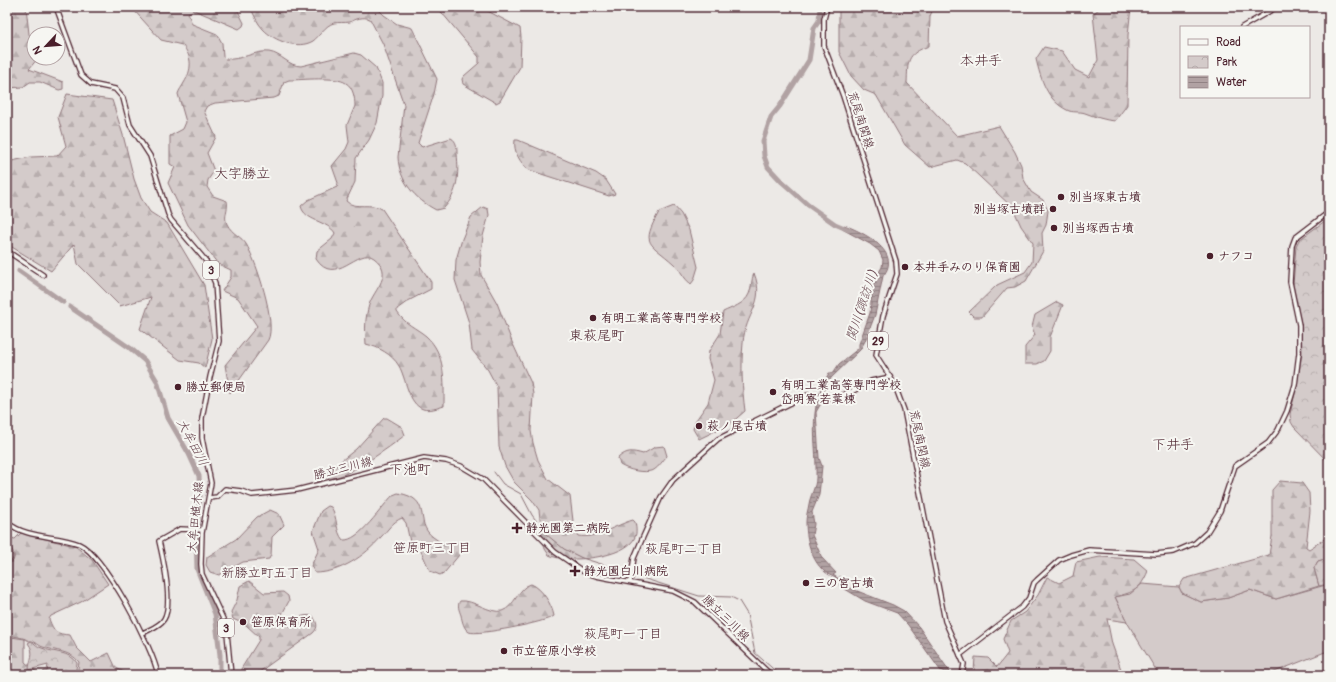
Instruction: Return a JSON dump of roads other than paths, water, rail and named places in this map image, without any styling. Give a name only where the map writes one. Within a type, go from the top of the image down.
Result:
[{"type":"main road","name":"大牟田植木線","points":[[56,7],[82,75],[91,84],[115,89],[123,98],[130,125],[145,145],[150,156],[168,214],[206,261],[214,278],[219,341],[202,418],[202,438],[211,483],[209,498],[199,530],[202,574],[224,621],[227,634],[231,675]]},
{"type":"main road","name":"荒尾南関線","points":[[827,7],[824,20],[824,46],[846,104],[896,261],[897,274],[883,316],[876,355],[890,377],[904,410],[945,621],[964,664],[962,675]]},
{"type":"main road","points":[[1244,26],[1277,7]]},
{"type":"main road","points":[[960,655],[1022,607],[1029,598],[1034,584],[1059,560],[1077,552],[1089,550],[1156,554],[1174,552],[1195,543],[1207,532],[1220,511],[1235,466],[1268,443],[1278,430],[1287,411],[1295,385],[1300,353],[1299,325],[1290,282],[1293,243],[1295,238],[1329,212]]},
{"type":"main road","points":[[7,252],[43,275]]},
{"type":"main road","points":[[630,582],[634,558],[661,497],[673,480],[710,445],[726,434],[805,396],[828,399],[851,392],[871,381],[890,377]]},
{"type":"main road","name":"勝立三川線","points":[[209,498],[217,497],[225,489],[241,491],[252,495],[297,490],[424,458],[446,461],[468,469],[487,482],[538,536],[574,566],[596,576],[673,592],[695,602],[771,675]]},
{"type":"main road","points":[[7,522],[17,529],[78,544],[91,552],[98,560],[143,633],[158,675]]},
{"type":"main road","points":[[143,633],[160,623],[166,614],[165,565],[159,541],[180,529],[199,530]]},
{"type":"water","points":[[844,225],[870,238],[878,244],[888,259],[888,267],[883,276],[875,315],[865,341],[860,350],[831,378],[823,394],[823,400],[816,412],[819,458],[822,466],[819,495],[812,512],[814,524],[812,535],[822,558],[836,573],[833,575],[839,579],[840,576],[847,587],[893,605],[904,611],[919,627],[952,675],[946,675],[944,671],[940,670],[908,625],[897,613],[865,601],[840,586],[839,584],[841,584],[837,578],[822,570],[813,556],[808,539],[806,518],[816,478],[814,422],[817,400],[821,389],[819,386],[823,384],[829,373],[833,373],[839,364],[859,348],[870,313],[873,282],[882,267],[883,260],[879,251],[870,244],[842,229]]},
{"type":"waterway","name":"関川(諏訪川)","points":[[820,7],[819,21],[814,28],[809,60],[780,106],[771,117],[763,141],[764,156],[768,167],[782,182],[808,205],[835,224],[849,230]]},
{"type":"waterway","name":"大牟田川","points":[[19,271],[63,302]]},
{"type":"waterway","name":"大牟田川","points":[[70,307],[130,348],[145,361],[157,381],[168,418],[189,454],[199,476],[200,499],[196,531],[197,569],[215,614],[220,655],[220,675]]},
{"type":"waterway","points":[[494,472],[503,484],[521,494],[532,515],[547,535],[564,549],[582,558],[630,573]]},
{"type":"waterway","points":[[633,575],[699,596],[731,597],[739,601],[747,614],[755,653],[780,675]]},
{"type":"place","name":"別当塚東古墳","points":[[1061,197]]},
{"type":"place","name":"別当塚古墳群","points":[[1053,209]]},
{"type":"place","name":"別当塚西古墳","points":[[1054,228]]},
{"type":"place","name":"ナフコ","points":[[1210,256]]},
{"type":"place","name":"本井手みのり保育園","points":[[905,267]]},
{"type":"place","name":"有明工業高等専門学校","points":[[593,318]]},
{"type":"place","name":"勝立郵便局","points":[[178,387]]},
{"type":"place","name":"有明工業高等専門学校 岱明寮 若葉棟","points":[[773,392]]},
{"type":"place","name":"萩ノ尾古墳","points":[[699,426]]},
{"type":"place","name":"静光園第二病院","points":[[517,528]]},
{"type":"place","name":"静光園白川病院","points":[[575,571]]},
{"type":"place","name":"三の宮古墳","points":[[806,583]]},
{"type":"place","name":"笹原保育所","points":[[243,622]]},
{"type":"place","name":"市立笹原小学校","points":[[504,651]]},
{"type":"district","name":"本井手","points":[[981,60]]},
{"type":"district","name":"大字勝立","points":[[242,173]]},
{"type":"district","name":"東萩尾町","points":[[597,335]]},
{"type":"district","name":"下井手","points":[[1173,444]]},
{"type":"district","name":"下池町","points":[[410,469]]},
{"type":"district","name":"笹原町三丁目","points":[[432,547]]},
{"type":"district","name":"萩尾町二丁目","points":[[684,548]]},
{"type":"district","name":"新勝立町五丁目","points":[[267,572]]},
{"type":"district","name":"萩尾町一丁目","points":[[623,633]]}]
